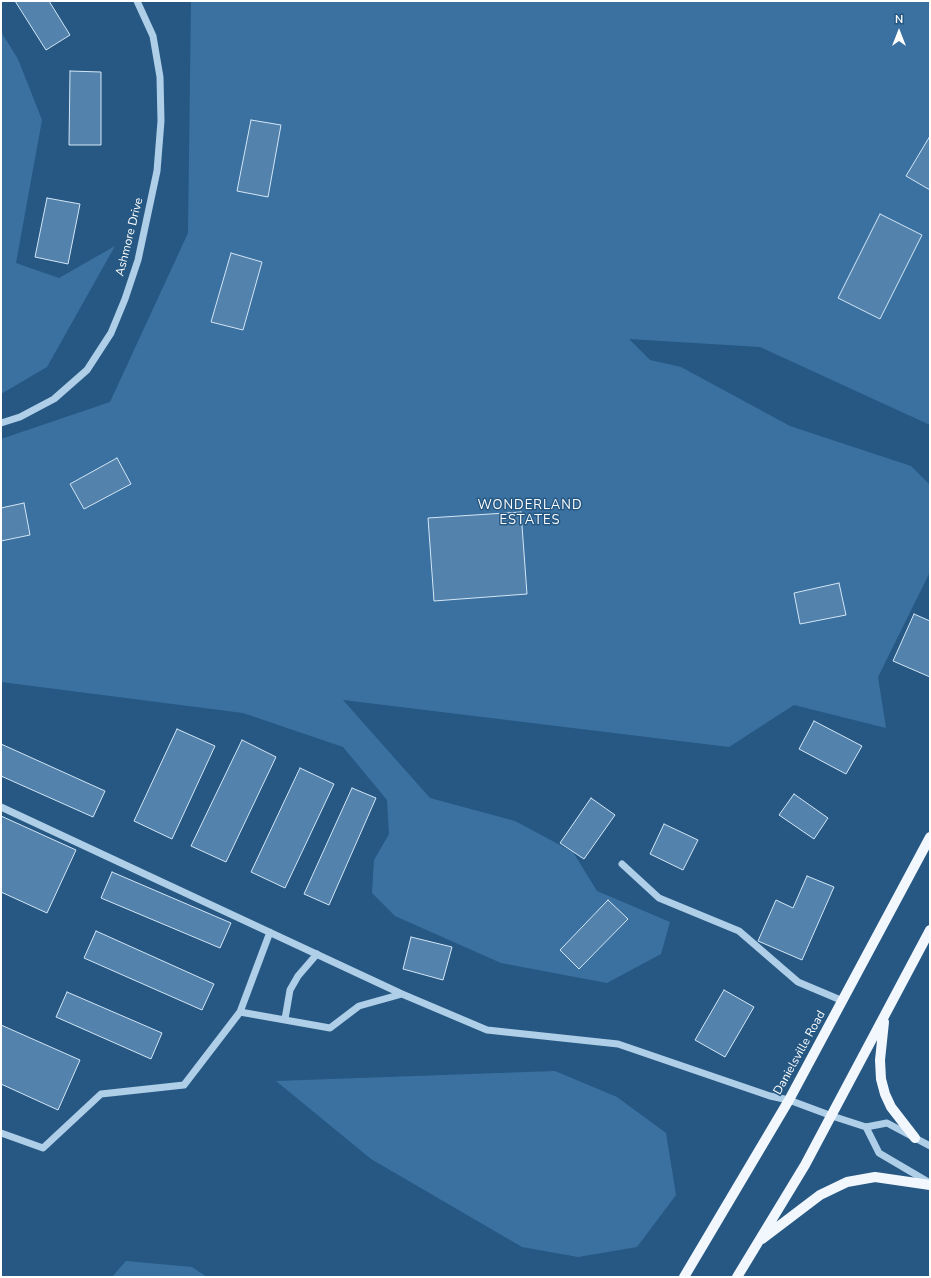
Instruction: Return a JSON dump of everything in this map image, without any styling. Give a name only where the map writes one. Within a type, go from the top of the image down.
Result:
[{"type":"main road","name":"Danielsville Road","points":[[684,1277],[789,1100],[930,837]]},
{"type":"main road","points":[[737,1277],[805,1165],[930,930]]},
{"type":"main road","points":[[884,1018],[880,1060],[881,1079],[891,1108],[915,1138]]},
{"type":"main road","points":[[757,1243],[820,1195],[847,1182],[875,1177],[930,1184]]},
{"type":"street","name":"Ashmore Drive","points":[[1,423],[20,417],[54,399],[87,370],[111,333],[138,260],[157,171],[162,121],[160,77],[153,36],[137,1]]},
{"type":"street","points":[[1,807],[402,994],[487,1030],[618,1044],[866,1127],[887,1123],[930,1146]]},
{"type":"street","points":[[622,864],[659,898],[739,932],[798,982],[843,1001]]},
{"type":"street","points":[[1,1133],[43,1148],[101,1094],[184,1085],[240,1012],[270,932]]},
{"type":"street","points":[[285,1019],[290,990],[298,976],[317,954]]},
{"type":"street","points":[[240,1012],[330,1028],[359,1006],[402,994]]},
{"type":"street","points":[[866,1127],[879,1153],[930,1184]]},
{"type":"shaded area","points":[[191,1],[930,1],[930,425],[760,347],[629,339],[650,360],[681,367],[790,426],[911,466],[930,485],[930,572],[878,677],[886,728],[794,705],[729,747],[343,700],[430,798],[515,821],[573,852],[597,891],[670,922],[661,954],[607,983],[501,963],[395,916],[372,893],[374,860],[389,834],[387,800],[343,747],[243,713],[1,682],[1,439],[110,402],[188,233]]},
{"type":"shaded area","points":[[1,32],[18,59],[42,120],[16,263],[59,278],[115,246],[47,367],[1,394]]},
{"type":"shaded area","points":[[555,1071],[617,1097],[666,1133],[676,1195],[637,1247],[578,1257],[522,1247],[371,1159],[276,1081]]},
{"type":"shaded area","points":[[126,1261],[192,1267],[207,1277],[112,1277]]},
{"type":"building","points":[[15,1],[49,1],[70,35],[46,50]]},
{"type":"building","points":[[70,71],[101,72],[101,145],[69,145]]},
{"type":"building","points":[[251,120],[281,125],[268,197],[237,191]]},
{"type":"building","points":[[930,136],[930,190],[906,176]]},
{"type":"building","points":[[47,198],[80,204],[68,264],[35,257]]},
{"type":"building","points":[[880,214],[922,235],[880,319],[838,298]]},
{"type":"building","points":[[231,253],[262,262],[243,330],[211,322]]},
{"type":"building","points":[[117,458],[131,484],[84,509],[70,484]]},
{"type":"building","points":[[24,503],[30,535],[1,541],[1,508]]},
{"type":"building","points":[[521,512],[527,594],[434,601],[428,518]]},
{"type":"building","points":[[839,583],[846,615],[800,624],[794,593]]},
{"type":"building","points":[[914,614],[930,621],[930,677],[893,661]]},
{"type":"building","points":[[814,721],[862,746],[846,774],[799,749]]},
{"type":"building","points":[[177,729],[215,746],[172,839],[134,821]]},
{"type":"building","points":[[242,740],[276,757],[226,862],[191,846]]},
{"type":"building","points":[[1,744],[105,791],[93,817],[1,776]]},
{"type":"building","points":[[300,768],[334,784],[285,888],[251,872]]},
{"type":"building","points":[[352,788],[376,798],[329,905],[304,894]]},
{"type":"building","points":[[794,794],[828,818],[814,839],[779,815]]},
{"type":"building","points":[[591,798],[615,815],[584,859],[560,843]]},
{"type":"building","points":[[1,816],[76,850],[47,913],[1,892]]},
{"type":"building","points":[[664,824],[698,840],[683,870],[650,854]]},
{"type":"building","points":[[112,872],[231,923],[220,948],[101,898]]},
{"type":"building","points":[[807,876],[834,887],[802,960],[758,941],[776,900],[793,908]]},
{"type":"building","points":[[608,900],[628,919],[579,969],[560,950]]},
{"type":"building","points":[[96,931],[214,984],[202,1010],[84,958]]},
{"type":"building","points":[[411,937],[452,947],[443,980],[403,969]]},
{"type":"building","points":[[724,990],[754,1007],[725,1057],[695,1040]]},
{"type":"building","points":[[67,992],[162,1033],[151,1059],[56,1017]]},
{"type":"building","points":[[1,1025],[80,1060],[58,1110],[1,1084]]},
{"type":"district","name":"WONDERLAND ESTATES","points":[[530,514]]}]
